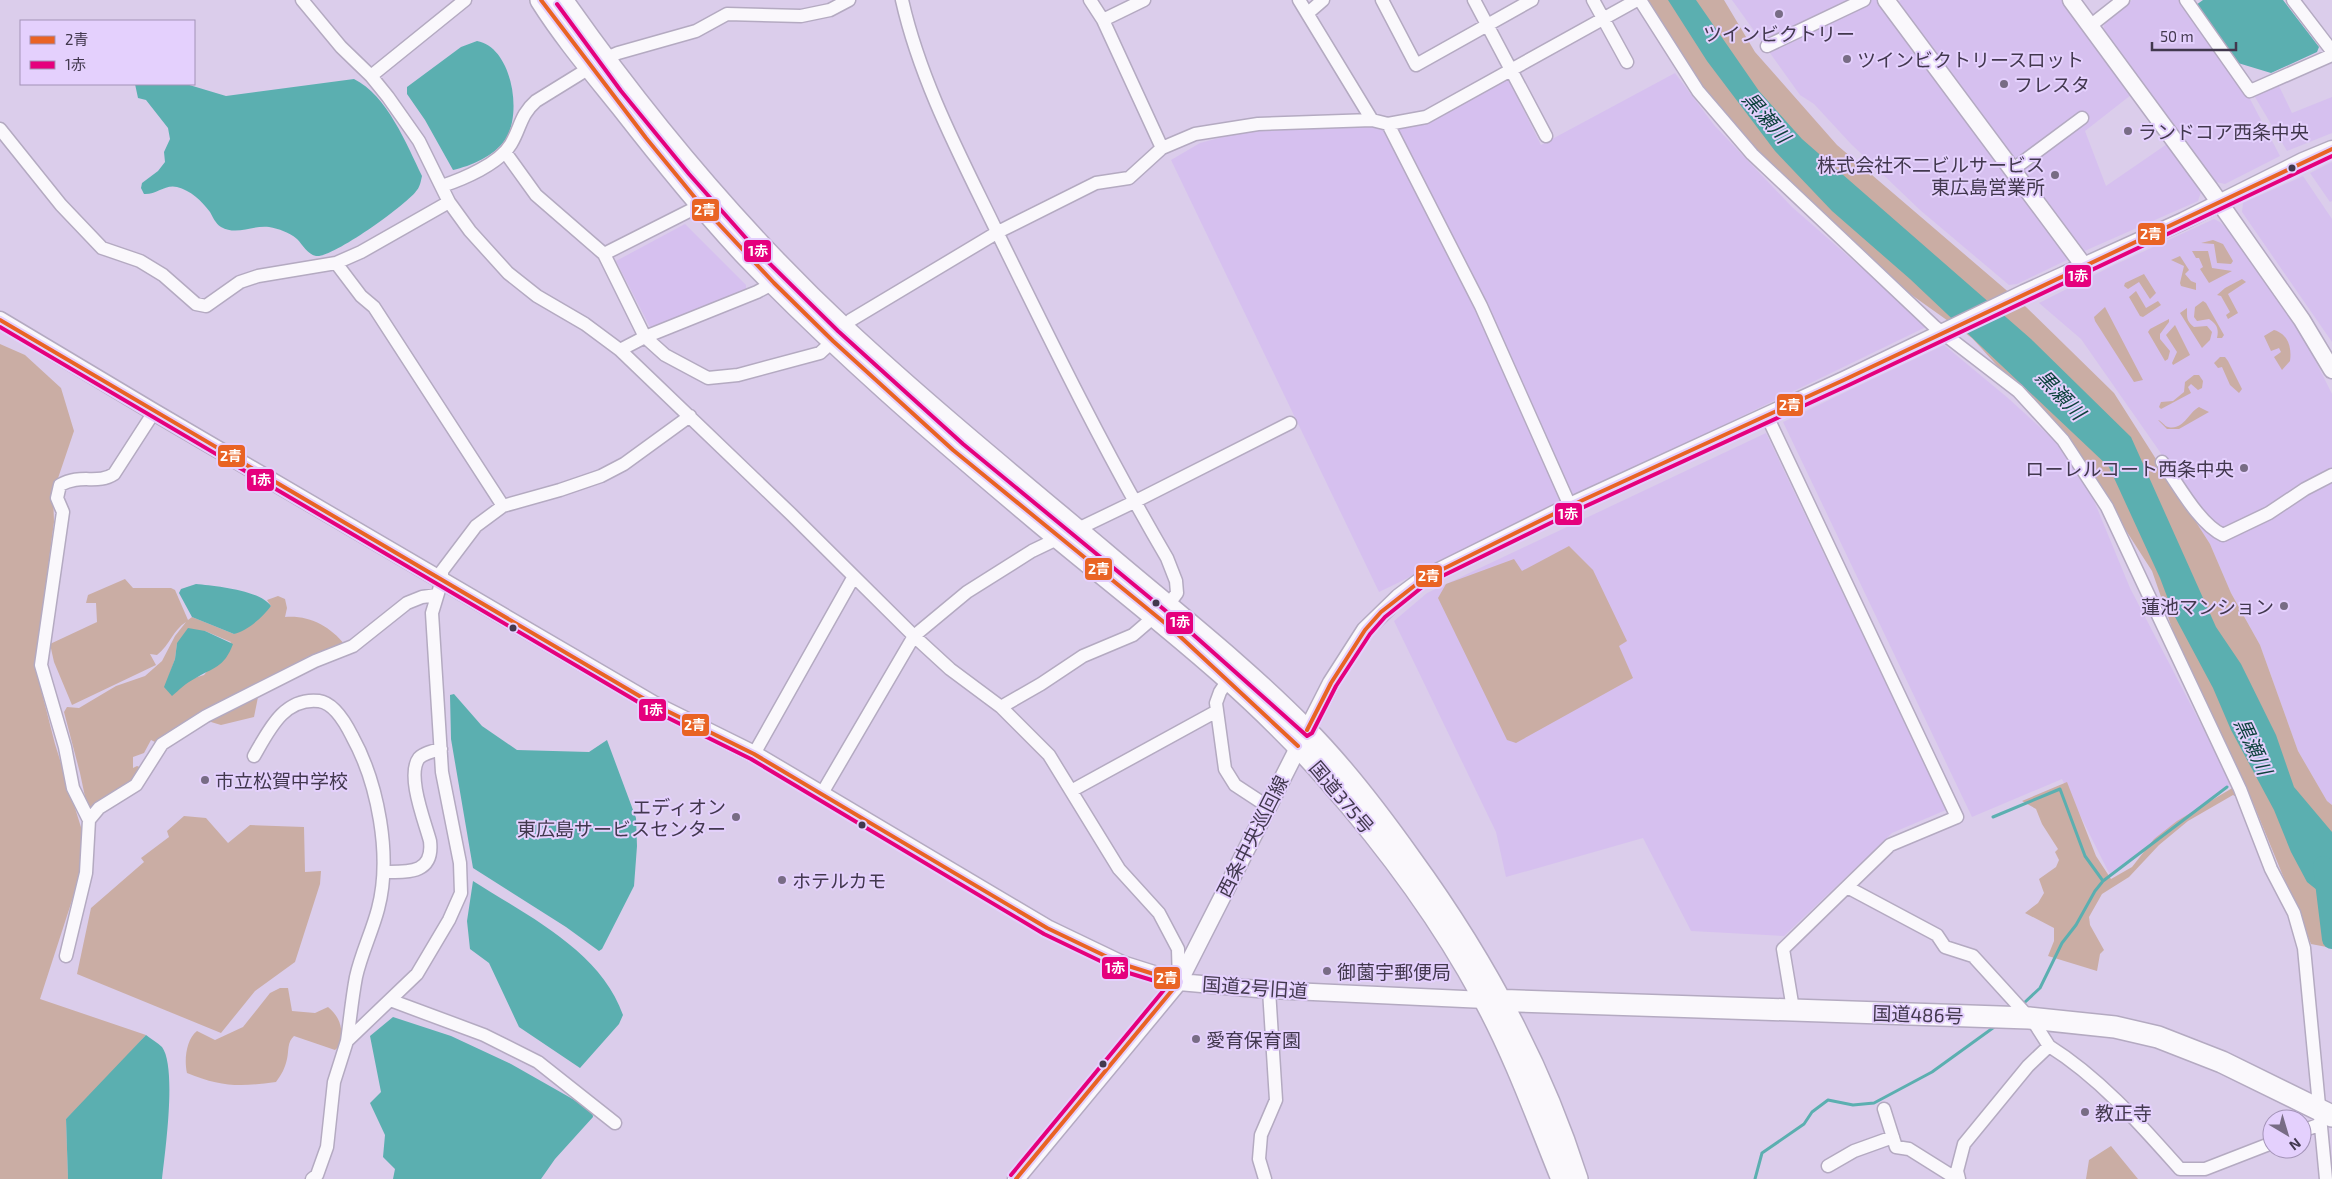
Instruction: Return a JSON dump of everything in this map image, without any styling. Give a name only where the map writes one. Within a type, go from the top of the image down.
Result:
[{"type":"highway","name":"国道375号","points":[[541,0],[838,335]]},
{"type":"highway","name":"国道375号","points":[[562,0],[598,64],[701,205],[774,283],[962,435],[1068,533],[1161,610],[1258,683],[1373,832],[1450,942],[1494,1000],[1548,1098],[1577,1179]]},
{"type":"highway","name":"国道375号","points":[[1161,610],[1228,680],[1302,738]]},
{"type":"highway","name":"国道375号","points":[[1494,1000],[1530,1100],[1562,1179]]},
{"type":"highway","name":"国道486号","points":[[1494,1000],[2029,1018],[2115,1027],[2158,1037],[2222,1062],[2325,1116]]},
{"type":"street","points":[[302,0],[341,48],[371,76],[419,141],[449,202],[470,231],[508,274],[537,296],[585,324],[620,350],[792,515],[853,578],[914,636],[950,669],[1001,707],[1049,755],[1119,869],[1159,913],[1178,949],[1179,982]]},
{"type":"street","points":[[371,76],[465,0]]},
{"type":"street","points":[[442,186],[465,178],[505,152],[511,144],[526,110],[536,101],[618,53],[696,31],[727,14],[802,16],[830,10],[848,0]]},
{"type":"street","points":[[902,0],[926,80],[1081,404],[1166,558],[1176,581],[1177,593],[1133,635],[1083,656],[1041,684],[1001,707]]},
{"type":"street","points":[[1090,0],[1103,20],[1162,148]]},
{"type":"street","points":[[1103,20],[1144,0]]},
{"type":"street","points":[[1299,0],[1372,120]]},
{"type":"street","points":[[1308,13],[1323,0]]},
{"type":"street","points":[[1382,0],[1416,66],[1532,0]]},
{"type":"street","points":[[1474,0],[1546,136]]},
{"type":"street","points":[[1593,0],[1627,62]]},
{"type":"street","points":[[505,152],[536,195],[604,254],[646,337],[653,346],[673,360],[708,378],[719,378],[738,375],[820,353],[851,320],[998,232],[1096,183],[1129,178],[1162,148],[1195,134],[1258,124],[1372,120],[1388,124],[1426,117],[1510,68],[1639,0],[1698,91],[1752,154],[1879,276],[1944,333],[2018,391],[2062,440],[2107,507],[2240,789],[2271,869],[2294,913],[2304,948],[2325,1116],[2326,1179]]},
{"type":"street","points":[[1767,46],[1864,0]]},
{"type":"street","points":[[1886,0],[2084,266]]},
{"type":"street","points":[[2071,0],[2220,203],[2330,361]]},
{"type":"street","points":[[2090,26],[2123,0]]},
{"type":"street","points":[[2186,0],[2250,91],[2332,55]]},
{"type":"street","points":[[2293,0],[2332,51]]},
{"type":"street","points":[[2012,170],[2082,118]]},
{"type":"street","points":[[1388,124],[1480,306],[1570,506]]},
{"type":"street","points":[[0,129],[61,205],[102,248],[140,261],[163,275],[196,304],[206,306],[240,282],[258,276],[336,263],[361,252],[449,202]]},
{"type":"street","name":"西条中央巡回線","points":[[1016,1179],[1179,982],[1302,738],[1350,651],[1381,612],[1423,579],[1570,506],[1944,333],[2220,203],[2304,161],[2332,150]]},
{"type":"street","points":[[604,254],[701,205]]},
{"type":"street","points":[[336,263],[361,296],[374,307],[503,506]]},
{"type":"street","points":[[620,350],[646,337],[757,292],[774,283]]},
{"type":"street","name":"国道2号旧道","points":[[0,320],[440,587],[653,704],[754,754],[1047,928],[1122,964],[1179,982],[1269,990],[1494,1000]]},
{"type":"street","points":[[66,956],[86,873],[89,820],[73,788],[65,747],[40,665],[63,512],[57,498],[60,485],[68,480],[78,478],[106,479],[114,474],[154,412]]},
{"type":"street","points":[[347,1041],[417,974],[449,920],[461,893],[460,863],[442,772],[440,749],[432,613],[440,587],[442,571],[476,526],[503,506],[601,476],[624,464],[690,416]]},
{"type":"street","points":[[1767,416],[1957,817],[1890,845],[1783,949],[1793,1009]]},
{"type":"street","points":[[821,794],[914,636],[967,592],[1025,555],[1290,423]]},
{"type":"street","points":[[2162,462],[2204,521],[2214,531],[2223,535],[2269,513],[2305,489],[2332,475]]},
{"type":"street","points":[[754,754],[853,578]]},
{"type":"street","points":[[89,820],[99,808],[136,785],[162,744],[199,720],[315,660],[353,646],[407,603],[440,587]]},
{"type":"street","points":[[1228,680],[1220,692],[1216,703],[1223,757],[1229,776],[1235,785],[1267,806]]},
{"type":"street","points":[[254,756],[274,721],[288,708],[306,702],[321,701],[336,710],[363,756],[371,779],[380,819],[384,872],[379,908],[356,976],[347,1041],[334,1082],[327,1147],[315,1178]]},
{"type":"street","points":[[1071,791],[1217,710]]},
{"type":"street","points":[[384,872],[409,872],[420,869],[428,860],[431,851],[430,841],[414,783],[414,768],[420,758],[430,751],[440,749]]},
{"type":"street","points":[[1847,887],[1937,935],[1945,947],[1973,956],[2029,1018],[2049,1046],[2065,1056],[2131,1113],[2180,1169],[2206,1174],[2262,1148]]},
{"type":"street","points":[[1265,1179],[1259,1159],[1261,1135],[1276,1100],[1269,990]]},
{"type":"street","points":[[390,1000],[484,1035],[538,1062],[615,1123]]},
{"type":"street","points":[[1958,1179],[1957,1171],[1964,1144],[2028,1066],[2049,1046]]},
{"type":"street","points":[[1884,1109],[1896,1147],[1909,1149],[1958,1179]]},
{"type":"street","points":[[2312,1124],[2325,1116]]},
{"type":"street","points":[[1828,1166],[1862,1147],[1893,1137]]},
{"type":"shaded area","points":[[1646,0],[1724,0],[1755,52],[1837,145],[2026,307],[2114,393],[2210,544],[2231,593],[2260,645],[2298,751],[2327,801],[2332,805],[2332,948],[2311,944],[2251,798],[2196,697],[2152,571],[2075,451],[1972,338],[1864,261],[1774,175],[1693,82]]},
{"type":"shaded area","points":[[1732,0],[1879,0],[2069,259],[2017,284],[2009,285],[1920,210],[1851,144],[1814,104],[1800,95]]},
{"type":"shaded area","points":[[1901,0],[2063,0],[2131,95],[2085,131],[2106,186],[2167,144],[2201,192],[2198,201],[2080,253],[1898,2]]},
{"type":"shaded area","points":[[2132,0],[2180,0],[2250,99],[2280,156],[2225,184],[2216,182],[2103,30],[2105,22]]},
{"type":"shaded area","points":[[1675,73],[1714,125],[1792,207],[1928,326],[1379,592],[1171,160],[1200,143],[1242,132],[1425,119],[1506,75],[1541,145]]},
{"type":"shaded area","points":[[2278,84],[2292,113],[2332,97],[2332,133],[2287,151],[2255,97]]},
{"type":"shaded area","points":[[2332,162],[2332,201],[2330,202],[2310,173]]},
{"type":"shaded area","points":[[2303,176],[2332,219],[2332,342],[2242,212],[2243,203]]},
{"type":"shaded area","points":[[2214,219],[2227,229],[2304,338],[2332,394],[2332,805],[2327,801],[2298,751],[2260,645],[2231,593],[2210,544],[2160,452],[2081,339],[2039,303],[2112,266]]},
{"type":"shaded area","points":[[685,224],[746,285],[746,292],[651,329],[616,261]]},
{"type":"shaded area","points":[[2213,240],[2223,244],[2233,261],[2231,264],[2217,263],[2214,244],[2201,243]]},
{"type":"shaded area","points":[[2192,251],[2208,251],[2212,268],[2232,271],[2209,283],[2200,269],[2203,267],[2199,258],[2196,258]]},
{"type":"shaded area","points":[[2180,256],[2189,270],[2185,274],[2191,281],[2196,283],[2196,290],[2181,286],[2184,266],[2171,260]]},
{"type":"shaded area","points":[[2144,274],[2156,293],[2150,299],[2139,282],[2128,289],[2124,286],[2125,283]]},
{"type":"shaded area","points":[[2242,279],[2246,282],[2228,294],[2238,313],[2228,319],[2226,315],[2230,312],[2221,296],[2217,295],[2225,288]]},
{"type":"shaded area","points":[[2136,291],[2146,308],[2158,301],[2161,305],[2143,317],[2140,316],[2129,297]]},
{"type":"shaded area","points":[[2203,301],[2206,303],[2224,335],[2222,338],[2217,338],[2217,327],[2212,321],[2209,319],[2197,321],[2194,317],[2195,307]]},
{"type":"shaded area","points":[[2105,307],[2143,380],[2134,382],[2095,321],[2094,317]]},
{"type":"shaded area","points":[[2187,308],[2188,319],[2191,325],[2194,327],[2207,326],[2212,332],[2210,340],[2202,348],[2180,313]]},
{"type":"shaded area","points":[[2169,319],[2169,322],[2160,334],[2160,339],[2170,351],[2168,359],[2165,361],[2148,332]]},
{"type":"shaded area","points":[[2175,325],[2190,355],[2173,365],[2172,363],[2177,352],[2166,335]]},
{"type":"shaded area","points":[[2274,330],[2286,338],[2290,346],[2290,361],[2282,370],[2274,357],[2281,352],[2279,348],[2271,351],[2264,336]]},
{"type":"shaded area","points":[[0,344],[25,355],[61,388],[74,431],[53,493],[54,522],[35,666],[55,744],[85,840],[77,885],[40,999],[146,1035],[96,1090],[66,1119],[68,1179],[0,1179]]},
{"type":"shaded area","points":[[1944,345],[2008,398],[2055,441],[2090,491],[2130,588],[2232,784],[2111,877],[2062,779],[1972,817],[1783,422]]},
{"type":"shaded area","points":[[2220,357],[2225,357],[2228,361],[2242,389],[2239,393],[2230,385],[2222,367],[2218,368],[2214,363]]},
{"type":"shaded area","points":[[2194,375],[2199,375],[2203,381],[2202,388],[2198,390],[2191,384],[2188,387],[2191,393],[2161,409],[2159,407],[2161,402],[2173,401],[2184,392],[2185,382]]},
{"type":"shaded area","points":[[2199,407],[2209,412],[2179,429],[2167,429],[2158,420],[2168,427],[2178,426]]},
{"type":"shaded area","points":[[1766,433],[1946,810],[1892,833],[1784,936],[1691,931],[1643,838],[1506,877],[1496,832],[1394,621],[1427,593]]},
{"type":"shaded area","points":[[1569,546],[1593,570],[1627,641],[1619,646],[1633,678],[1516,743],[1507,740],[1438,598],[1446,584],[1514,559],[1522,571]]},
{"type":"shaded area","points":[[125,579],[133,588],[171,588],[175,590],[188,620],[192,617],[234,634],[271,606],[267,600],[278,596],[285,599],[287,608],[285,617],[302,618],[318,623],[333,632],[345,645],[157,743],[151,740],[144,753],[133,757],[133,768],[137,766],[142,768],[129,785],[102,798],[96,806],[88,811],[64,712],[67,707],[79,708],[116,686],[145,676],[162,661],[175,636],[186,622],[157,655],[150,654],[156,665],[72,705],[54,662],[50,644],[97,622],[96,603],[86,603],[88,595]],"holes":[[[205,631],[231,642],[204,675],[165,687],[175,659],[177,643]]]},
{"type":"shaded area","points":[[258,697],[254,717],[221,725],[211,722],[210,718],[234,705]]},
{"type":"shaded area","points":[[2067,782],[2096,856],[2111,879],[2132,867],[2154,839],[2177,821],[2234,787],[2238,798],[2233,795],[2188,821],[2159,845],[2129,877],[2102,894],[2089,917],[2090,925],[2104,950],[2100,954],[2097,971],[2048,956],[2054,941],[2054,928],[2025,913],[2038,903],[2044,893],[2039,879],[2056,867],[2059,860],[2055,852],[2058,849],[2042,824],[2036,809],[2022,801]]},
{"type":"shaded area","points":[[184,816],[206,818],[228,843],[250,825],[304,827],[305,872],[321,871],[320,884],[295,962],[255,991],[221,1033],[77,974],[91,908],[144,862],[141,858],[169,837],[167,831]]},
{"type":"shaded area","points":[[280,988],[288,988],[292,1011],[315,1013],[328,1007],[336,1015],[340,1024],[342,1044],[335,1050],[294,1036],[289,1044],[282,1074],[276,1082],[231,1085],[199,1078],[187,1073],[188,1045],[190,1039],[197,1031],[215,1040],[243,1027],[270,993]]},
{"type":"shaded area","points":[[2111,1146],[2138,1179],[2086,1179],[2089,1160]]},
{"type":"water","name":"黒瀬川","points":[[1668,0],[1696,0],[1759,91],[1802,139],[2031,339],[2131,437],[2216,627],[2241,664],[2276,735],[2294,787],[2332,832],[2332,892],[2322,894],[2307,882],[2291,852],[2274,810],[2231,730],[2213,688],[2174,615],[2160,578],[2109,467],[1910,279],[1832,211],[1775,151],[1707,61]]},
{"type":"water","points":[[2203,0],[2283,0],[2319,47],[2317,52],[2271,73],[2238,63],[2196,5]]},
{"type":"water","points":[[477,41],[489,46],[499,55],[506,68],[511,83],[513,114],[510,129],[505,140],[495,151],[482,160],[453,170],[425,120],[407,94],[407,87],[461,47]]},
{"type":"water","points":[[354,79],[366,86],[395,122],[422,176],[418,189],[400,207],[369,229],[337,249],[324,255],[316,256],[308,251],[297,239],[276,229],[263,227],[227,230],[217,224],[207,208],[195,196],[177,187],[168,187],[153,193],[144,194],[141,188],[142,183],[158,171],[165,162],[164,152],[170,139],[168,128],[146,100],[138,98],[135,85],[189,85],[226,96]]},
{"type":"water","points":[[196,584],[247,593],[257,596],[271,606],[254,623],[234,634],[192,617],[179,593],[181,589]]},
{"type":"water","points":[[188,628],[205,631],[233,644],[226,658],[218,666],[188,682],[172,696],[164,687],[175,659],[177,643]]},
{"type":"water","points":[[454,694],[482,726],[517,750],[589,752],[607,740],[636,818],[637,846],[634,886],[602,949],[599,951],[566,927],[473,868],[451,739],[450,695]]},
{"type":"water","points":[[473,881],[538,921],[560,937],[580,953],[598,972],[612,992],[623,1015],[619,1024],[580,1068],[519,1027],[489,963],[470,949],[467,921]]},
{"type":"water","points":[[393,1017],[451,1036],[511,1064],[592,1110],[593,1117],[555,1159],[541,1179],[393,1179],[395,1169],[383,1157],[385,1135],[370,1103],[381,1092],[370,1036]]},
{"type":"water","points":[[146,1035],[162,1047],[169,1072],[169,1110],[162,1179],[68,1179],[66,1119]]},
{"type":"waterway","points":[[2024,1003],[2040,988],[2062,943],[2076,925],[2095,891],[2103,881],[2227,787]]},
{"type":"waterway","points":[[1993,817],[2060,789],[2085,856],[2103,881]]},
{"type":"waterway","points":[[2323,866],[2332,939]]},
{"type":"waterway","points":[[1755,1179],[1762,1153],[1804,1124],[1812,1112],[1828,1100],[1853,1105],[1874,1103],[1932,1072],[1997,1025]]},
{"type":"transit line","name":"2青","points":[[541,0],[646,138],[701,205],[774,283],[833,341],[953,450],[1171,628],[1298,746]]},
{"type":"transit line","name":"1赤","points":[[557,4],[621,91],[689,174],[761,255],[838,331],[963,444],[1178,621],[1307,736],[1312,733],[1336,686],[1370,634],[1385,617],[1426,584],[1573,512],[1849,385],[2332,156]]},
{"type":"transit line","name":"2青","points":[[1307,730],[1331,683],[1365,630],[1381,612],[1423,579],[1570,506],[1846,379],[2332,149]]},
{"type":"transit line","name":"2青","points":[[0,320],[653,704],[754,754],[1047,928],[1122,964],[1179,982],[1016,1179]]},
{"type":"transit line","name":"1赤","points":[[0,327],[650,709],[751,759],[1044,934],[1119,970],[1168,985],[1011,1175]]},
{"type":"place","name":"ツインビクトリー","points":[[1779,14]]},
{"type":"place","name":"ツインビクトリースロット","points":[[1847,59]]},
{"type":"place","name":"フレスタ","points":[[2004,84]]},
{"type":"place","name":"ランドコア西条中央","points":[[2128,131]]},
{"type":"place","name":"株式会社不二ビルサービス 東広島営業所","points":[[2055,175]]},
{"type":"place","name":"ローレルコート西条中央","points":[[2244,468]]},
{"type":"place","name":"蓮池マンション","points":[[2284,606]]},
{"type":"place","name":"市立松賀中学校","points":[[205,780]]},
{"type":"place","name":"エディオン 東広島サービスセンター","points":[[736,817]]},
{"type":"place","name":"ホテルカモ","points":[[782,880]]},
{"type":"place","name":"御薗宇郵便局","points":[[1327,971]]},
{"type":"place","name":"愛育保育園","points":[[1196,1039]]},
{"type":"place","name":"教正寺","points":[[2085,1112]]}]
